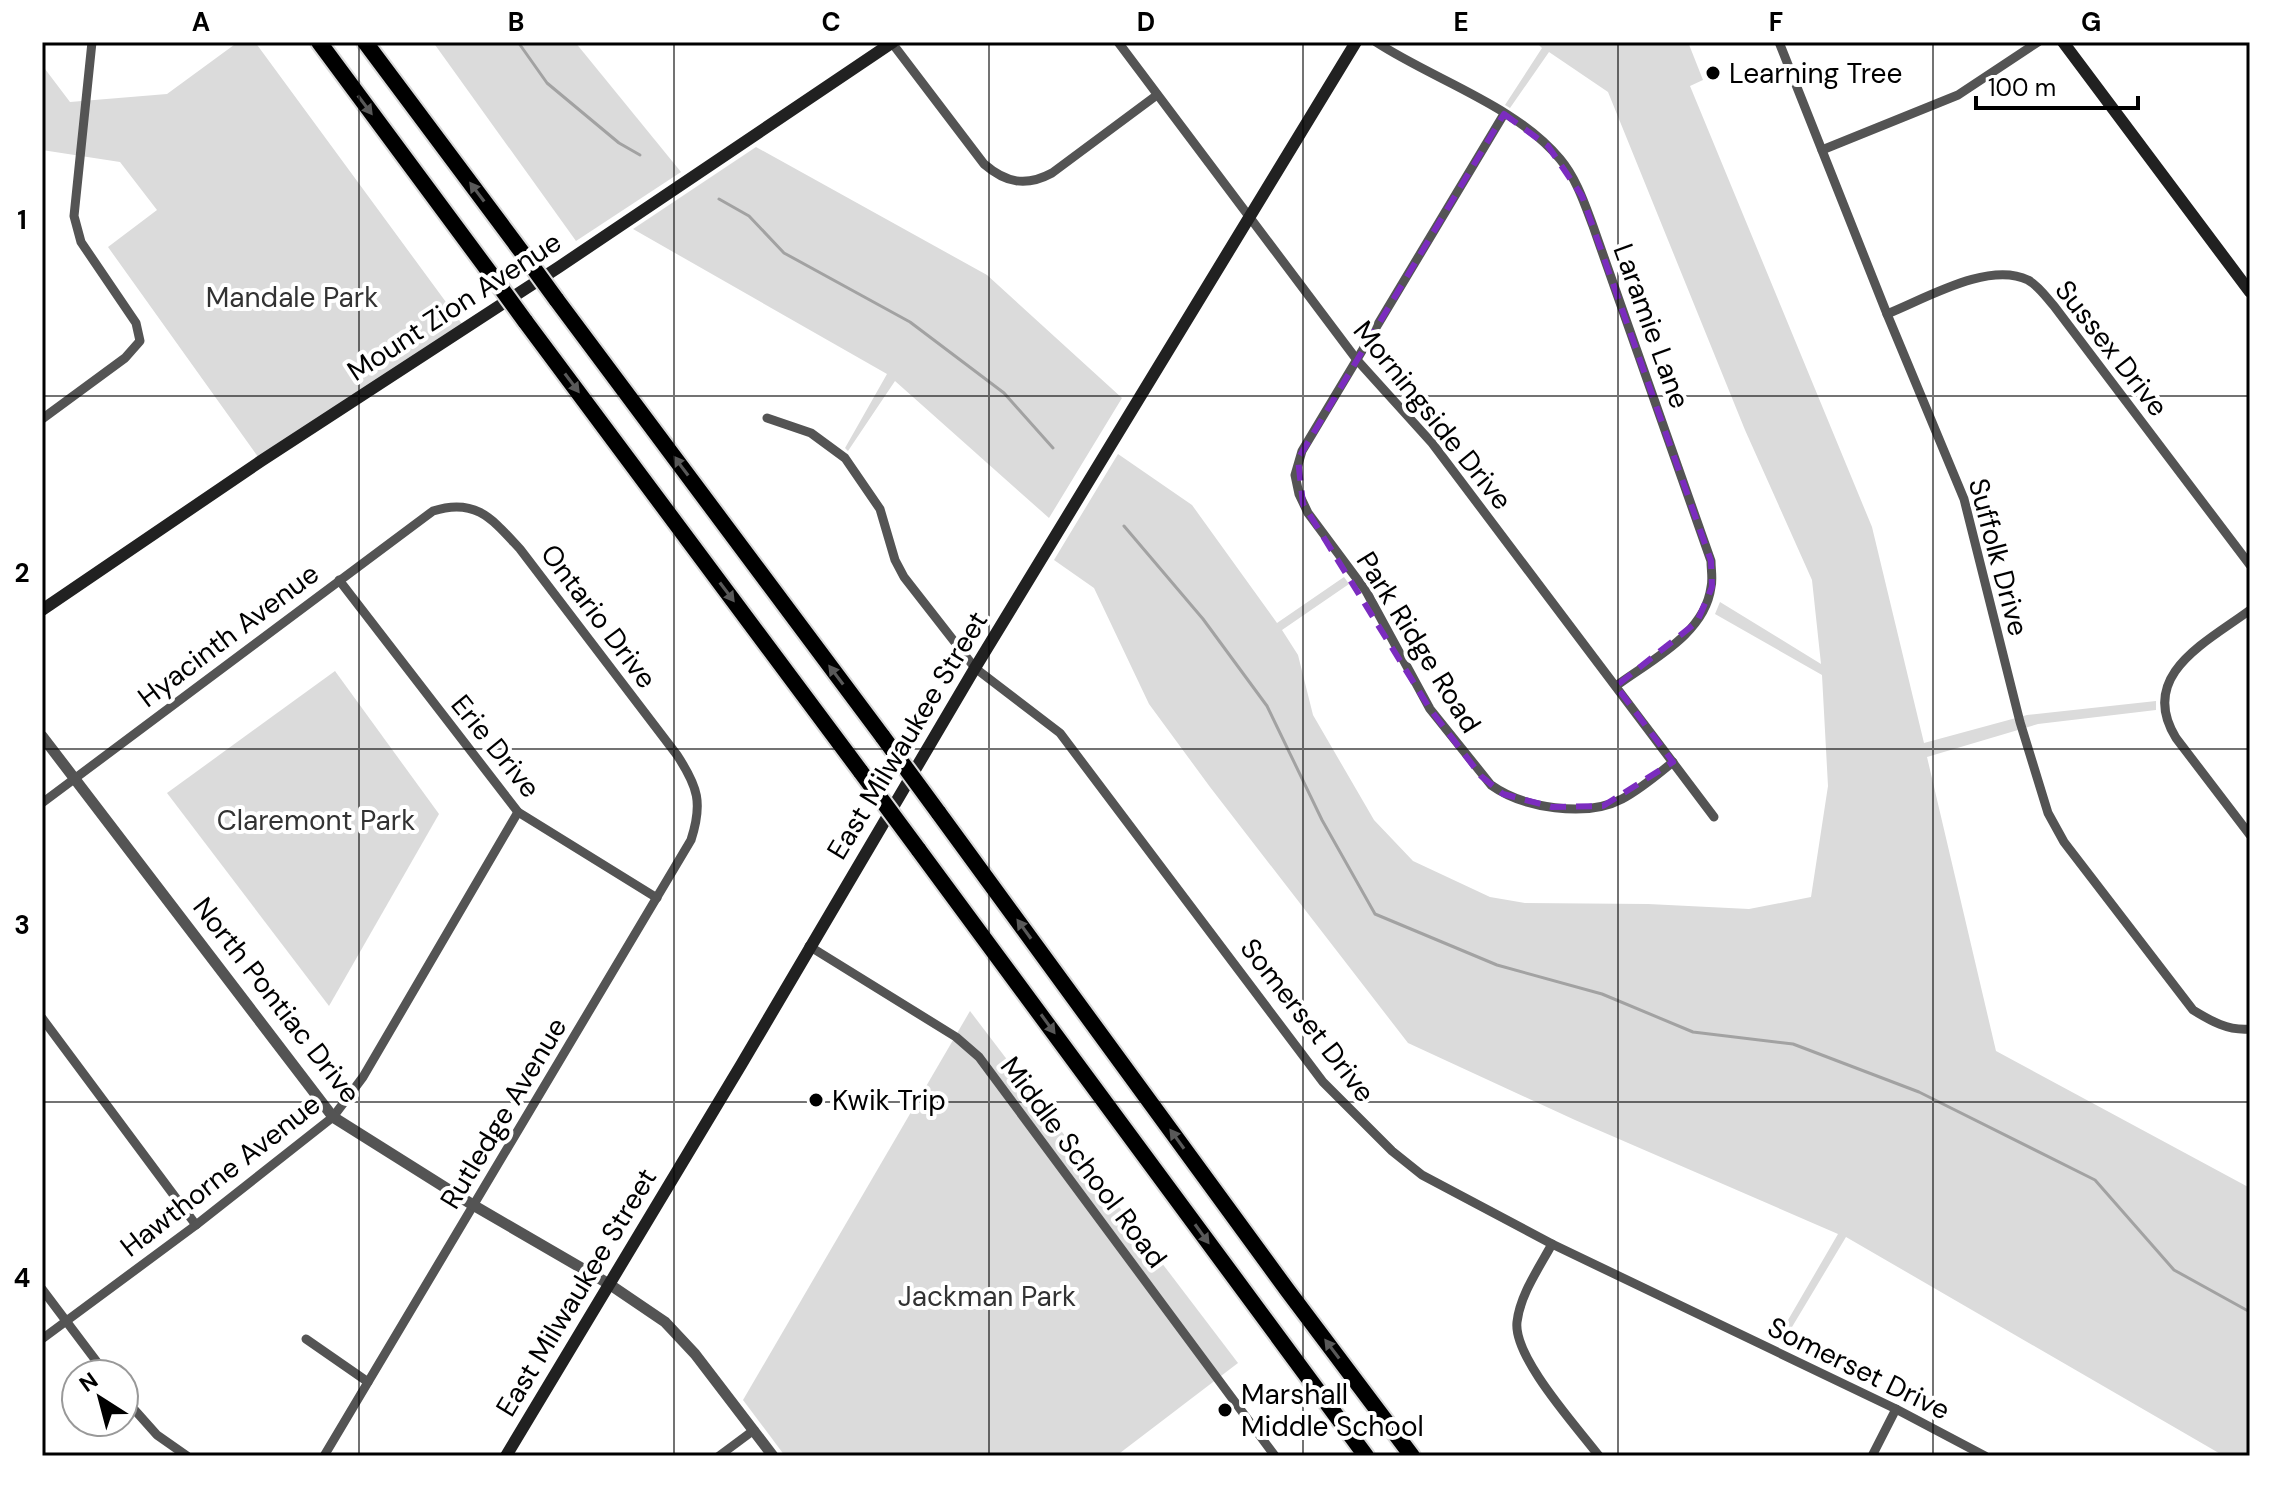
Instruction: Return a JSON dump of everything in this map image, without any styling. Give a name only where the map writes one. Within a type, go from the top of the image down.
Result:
[{"type":"highway","points":[[319,42],[1366,1456]]},
{"type":"highway","points":[[365,42],[883,737],[1412,1456]]},
{"type":"main road","name":"Mount Zion Avenue","points":[[42,610],[892,42]]},
{"type":"main road","name":"East Milwaukee Street","points":[[506,1456],[975,668],[1356,42]]},
{"type":"main road","points":[[2063,42],[2250,292]]},
{"type":"street","points":[[42,419],[125,358],[140,341],[136,323],[81,242],[74,216],[92,42]]},
{"type":"street","points":[[892,42],[984,164],[1011,181],[1034,181],[1052,173],[1157,95]]},
{"type":"street","name":"Morningside Drive","points":[[1118,42],[1357,360],[1423,431],[1714,817]]},
{"type":"street","name":"Laramie Lane","points":[[1376,42],[1504,114],[1548,146],[1570,173],[1582,196],[1711,561],[1712,587],[1697,622],[1683,637],[1616,686]]},
{"type":"street","name":"Suffolk Drive","points":[[1779,42],[1964,499],[2020,722],[2048,813],[2064,842],[2193,1010],[2212,1022],[2246,1029]]},
{"type":"street","points":[[1822,150],[1958,95],[2038,42]]},
{"type":"street","name":"Park Ridge Road","points":[[1504,114],[1298,459],[1297,485],[1308,513],[1366,591],[1430,709],[1481,776],[1503,794],[1552,807],[1603,806],[1623,799],[1673,762]]},
{"type":"street","name":"Sussex Drive","points":[[1887,314],[1981,276],[2003,274],[2034,284],[2054,306],[2250,565]]},
{"type":"street","name":"Somerset Drive","points":[[767,418],[811,433],[845,458],[880,509],[895,560],[904,577],[975,668],[1060,733],[1323,1082],[1359,1120],[1422,1175],[1552,1244],[1896,1409],[1985,1456]]},
{"type":"street","name":"Hyacinth Avenue","points":[[42,803],[433,511],[444,508]]},
{"type":"street","name":"Ontario Drive","points":[[444,508],[474,508],[491,517],[520,549],[677,755],[695,786]]},
{"type":"street","name":"Erie Drive","points":[[339,580],[518,812],[657,898]]},
{"type":"street","points":[[2250,610],[2177,667],[2164,691],[2163,704],[2169,726],[2250,835]]},
{"type":"street","name":"North Pontiac Drive","points":[[42,736],[333,1117],[473,1205],[609,1284],[665,1322],[685,1341],[773,1456]]},
{"type":"street","name":"Rutledge Avenue","points":[[324,1456],[691,840],[698,819],[695,786]]},
{"type":"street","name":"Hawthorne Avenue","points":[[42,1339],[196,1225],[333,1117],[363,1077],[518,812]]},
{"type":"street","name":"Middle School Road","points":[[809,946],[956,1037],[979,1057],[1275,1456]]},
{"type":"street","points":[[42,1018],[196,1225]]},
{"type":"street","points":[[1552,1244],[1523,1300],[1517,1322],[1517,1337],[1530,1363],[1599,1456]]},
{"type":"street","points":[[42,1289],[94,1358]]},
{"type":"street","points":[[306,1339],[368,1382]]},
{"type":"street","points":[[1872,1456],[1896,1409]]},
{"type":"street","points":[[140,1416],[157,1435],[187,1456]]},
{"type":"street","points":[[719,1456],[754,1430]]},
{"type":"highlighted area","points":[[1504,114],[1548,146],[1582,196],[1711,561],[1712,587],[1697,622],[1616,686],[1673,762],[1603,806],[1552,807],[1503,794],[1481,776],[1430,709],[1303,504],[1298,459]]},
{"type":"green space","name":"Mandale Park","points":[[238,42],[255,42],[465,328],[261,461],[108,247],[157,210],[120,162],[42,150],[42,65],[70,102],[167,94]]},
{"type":"green space","points":[[433,42],[575,42],[681,172],[576,241]]},
{"type":"green space","points":[[1536,42],[1688,42],[1703,80],[1690,86],[1872,527],[1924,743],[2027,715],[2156,701],[2156,710],[2038,724],[1927,757],[1996,1051],[2250,1188],[2250,1456],[2224,1456],[1846,1237],[1783,1342],[1777,1339],[1838,1234],[1575,1120],[1408,1043],[1149,704],[1094,588],[1054,560],[1118,454],[1192,505],[1277,623],[1344,577],[1349,584],[1282,630],[1298,655],[1313,715],[1374,820],[1413,861],[1490,897],[1525,903],[1749,909],[1811,897],[1828,786],[1822,675],[1715,614],[1720,602],[1821,664],[1812,580],[1745,430],[1608,92],[1549,52],[1510,108],[1505,105],[1542,48]]},
{"type":"green space","points":[[756,147],[987,275],[1122,398],[1049,518],[895,381],[848,451],[845,448],[887,374],[633,229]]},
{"type":"green space","name":"Claremont Park","points":[[335,671],[439,814],[329,1006],[167,793]]},
{"type":"green space","name":"Jackman Park","points":[[970,1011],[1238,1363],[1116,1456],[785,1456],[743,1400]]},
{"type":"waterway","points":[[518,42],[547,83],[619,143],[640,155]]},
{"type":"waterway","points":[[719,199],[749,216],[784,253],[910,322],[1004,393],[1053,448]]},
{"type":"waterway","points":[[1124,526],[1203,619],[1267,706],[1322,820],[1375,914],[1497,965],[1602,994],[1693,1032],[1793,1044],[1919,1092],[2095,1180],[2174,1270],[2250,1312]]},
{"type":"place","name":"Learning Tree","points":[[1713,73]]},
{"type":"place","name":"Kwik Trip","points":[[816,1100]]},
{"type":"place","name":"Marshall Middle School","points":[[1225,1410]]}]
